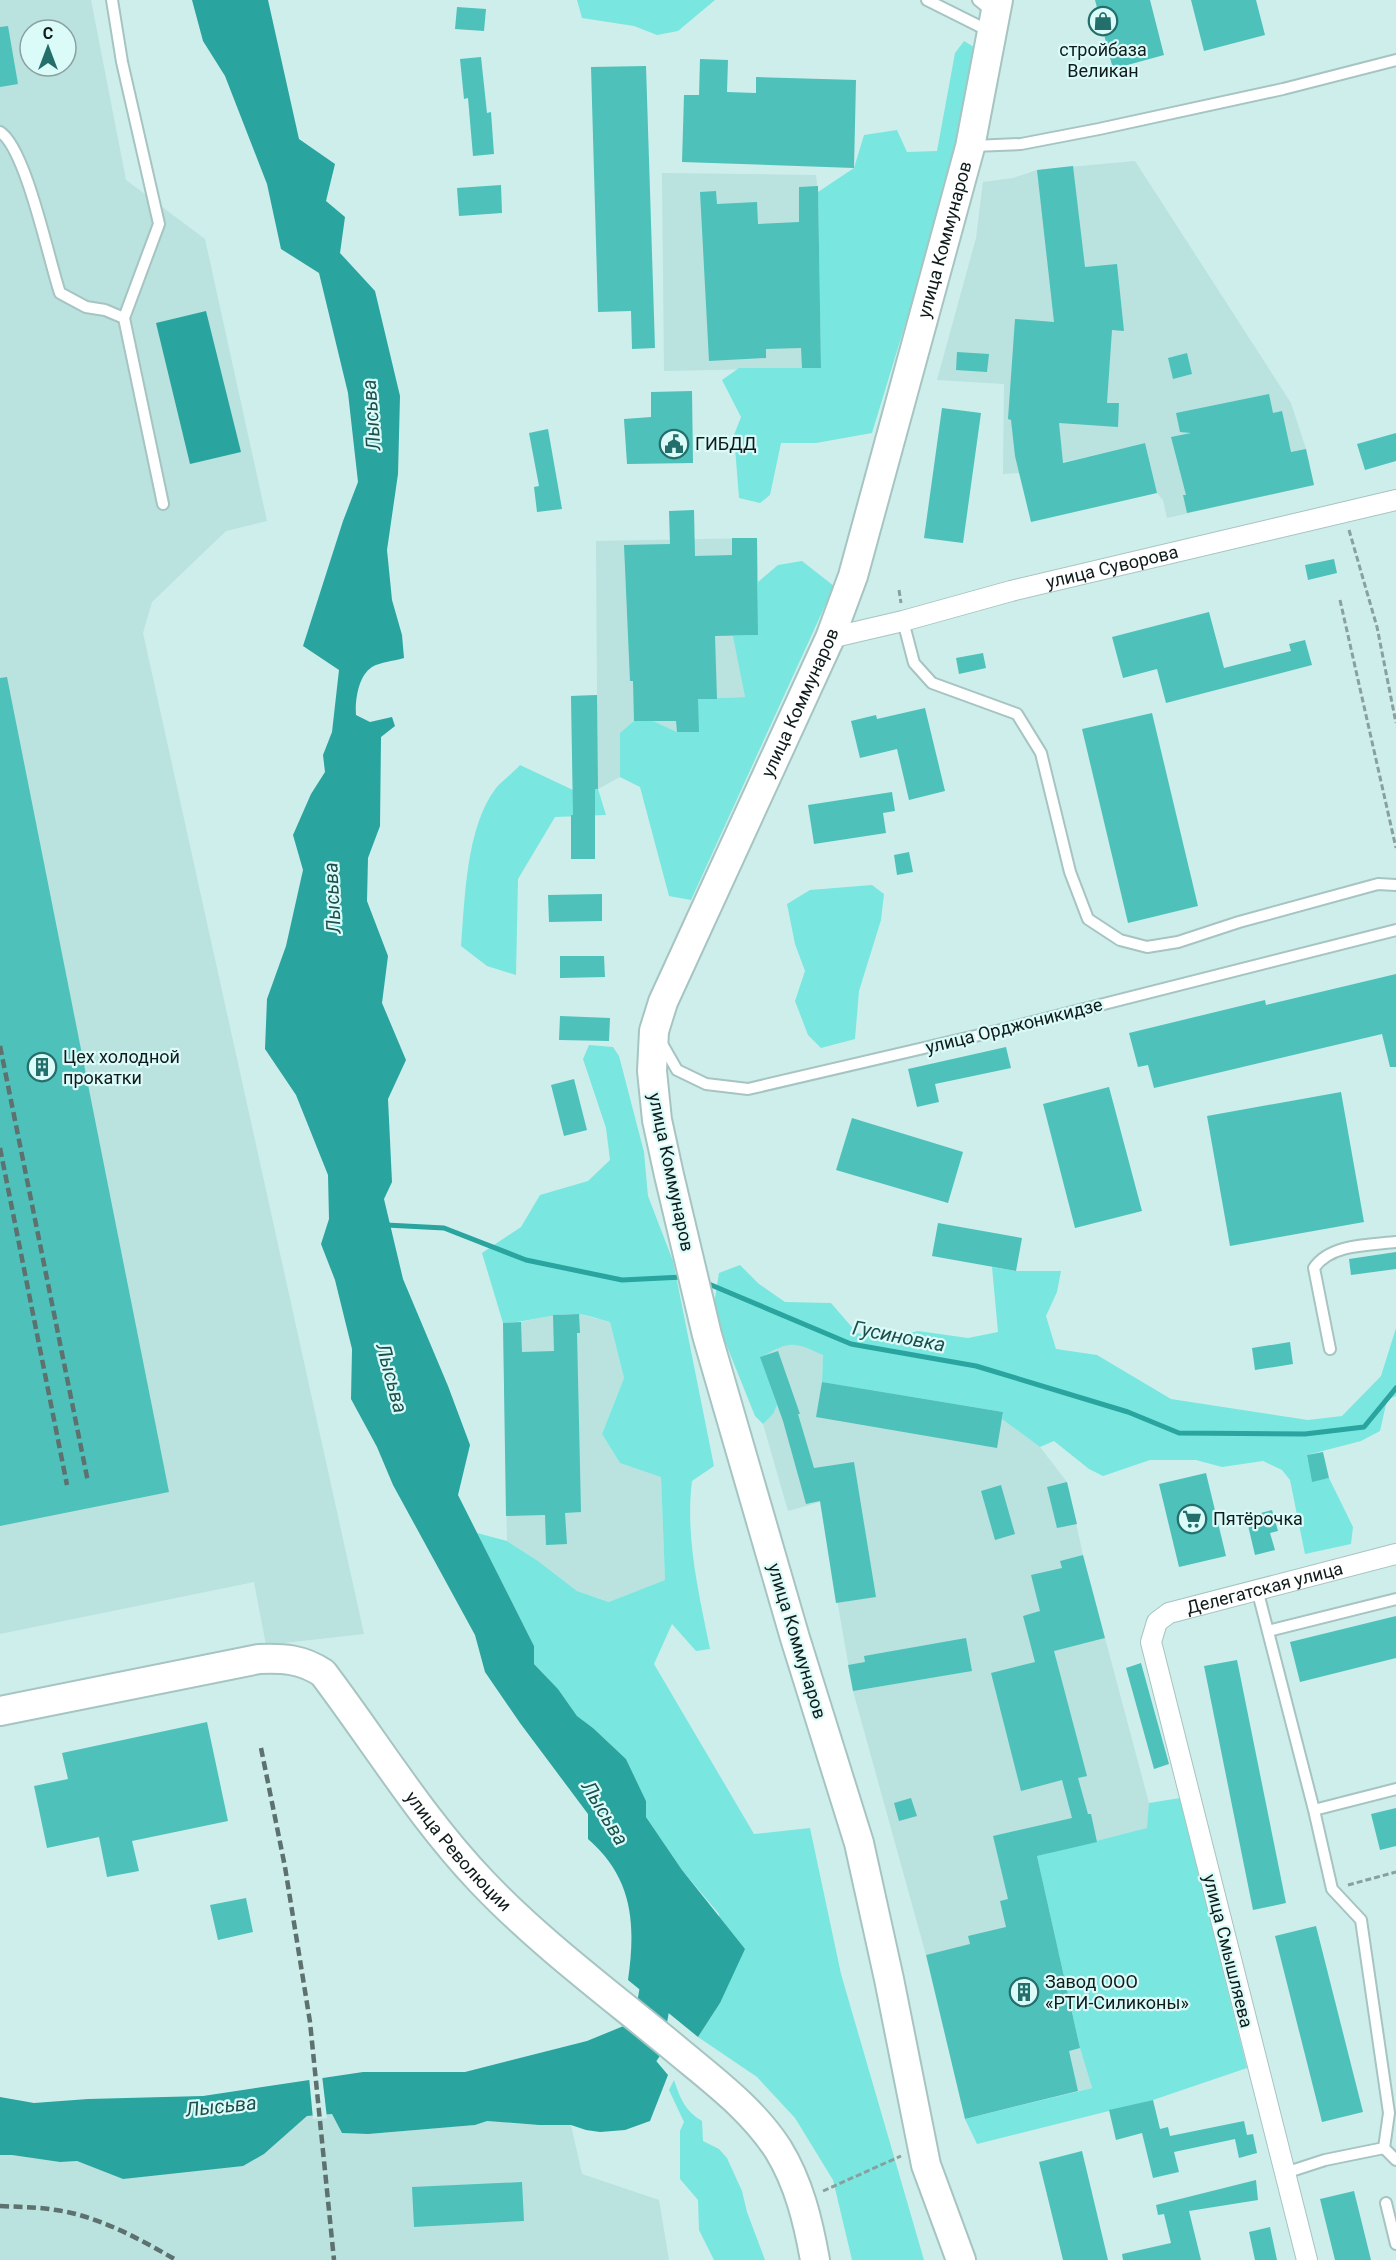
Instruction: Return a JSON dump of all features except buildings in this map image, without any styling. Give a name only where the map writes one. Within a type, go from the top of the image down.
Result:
[{"type":"main road","name":"улица Коммунаров","points":[[961,2260],[926,2165],[859,1843],[795,1638],[707,1335],[657,1120],[652,1071],[654,1030],[663,1002],[830,638],[854,576],[970,147],[990,12]]},
{"type":"main road","name":"улица Революции","points":[[0,1711],[243,1661],[277,1658],[309,1664],[323,1673],[410,1797],[459,1858],[504,1905],[744,2106],[778,2149],[795,2181],[807,2218],[815,2260]]},
{"type":"street","name":"улица Суворова","points":[[830,638],[903,621],[1011,591],[1396,500]]},
{"type":"street","name":"Делегатская улица","points":[[1151,1642],[1157,1622],[1169,1613],[1396,1554]]},
{"type":"street","name":"улица Смышляева","points":[[1151,1642],[1307,2260]]},
{"type":"lane","points":[[112,0],[122,62],[159,224],[124,318],[163,504]]},
{"type":"lane","points":[[927,0],[990,12]]},
{"type":"lane","points":[[970,147],[1021,144],[1099,129],[1283,89],[1396,60]]},
{"type":"lane","points":[[0,132],[14,146],[46,238],[60,293],[86,307],[105,310],[124,318]]},
{"type":"lane","points":[[903,621],[914,663],[932,683],[1017,714],[1041,753],[1070,872],[1088,919],[1120,940],[1148,947],[1178,942],[1239,922],[1378,884],[1396,885]]},
{"type":"lane","name":"улица Орджоникидзе","points":[[654,1030],[677,1070],[706,1084],[748,1089],[1001,1030],[1396,930]]},
{"type":"lane","points":[[1330,1349],[1314,1268],[1321,1258],[1343,1249],[1396,1242]]},
{"type":"lane","points":[[1257,1589],[1332,1889],[1361,1920],[1389,2114],[1384,2148]]},
{"type":"lane","points":[[1268,1631],[1396,1599]]},
{"type":"lane","points":[[1314,1810],[1396,1789]]},
{"type":"lane","points":[[1285,2173],[1325,2160],[1384,2148]]},
{"type":"lane","points":[[1384,2148],[1396,2160]]},
{"type":"lane","points":[[1386,2203],[1396,2244]]},
{"type":"path","points":[[1344,512],[1377,627],[1396,723]]},
{"type":"path","points":[[1340,600],[1396,848]]},
{"type":"path","points":[[1332,1889],[1396,1872]]},
{"type":"path","points":[[824,2191],[901,2156]]},
{"type":"shaded area","points":[[0,0],[91,0],[126,180],[205,239],[267,521],[226,531],[152,602],[143,633],[364,1634],[266,1645],[254,1582],[0,1634]]},
{"type":"shaded area","points":[[577,0],[715,0],[678,31],[657,35],[634,26],[582,18]]},
{"type":"shaded area","points":[[964,41],[974,47],[958,151],[872,433],[816,443],[781,443],[770,495],[760,503],[739,498],[734,435],[741,417],[722,380],[739,368],[821,368],[818,192],[854,168],[864,135],[897,130],[907,152],[937,151],[955,53]]},
{"type":"shaded area","points":[[1135,161],[1291,403],[1306,449],[1314,485],[1167,518],[1163,500],[1157,493],[1145,443],[1019,473],[1003,474],[1004,384],[937,380],[976,238],[983,182],[1013,178],[1037,170]]},
{"type":"shaded area","points":[[662,173],[816,175],[821,368],[664,371]]},
{"type":"shaded area","points":[[757,538],[758,635],[734,636],[745,697],[698,699],[698,732],[677,732],[653,721],[620,733],[620,777],[598,789],[573,790],[571,696],[597,695],[596,541]]},
{"type":"shaded area","points":[[802,561],[834,586],[691,900],[669,896],[640,787],[620,777],[620,733],[634,721],[653,721],[677,732],[698,732],[698,699],[745,697],[733,636],[758,635],[758,582],[778,565]]},
{"type":"shaded area","points":[[520,765],[573,790],[598,789],[606,815],[555,817],[518,879],[516,975],[487,966],[461,946],[466,885],[478,822],[496,788]]},
{"type":"shaded area","points":[[872,885],[884,894],[881,920],[859,991],[855,1039],[821,1048],[808,1035],[795,1001],[805,971],[795,944],[787,904],[810,890]]},
{"type":"shaded area","points":[[589,1045],[613,1047],[619,1056],[644,1152],[648,1196],[673,1261],[714,1466],[692,1481],[690,1502],[694,1565],[710,1649],[696,1651],[672,1624],[654,1664],[754,1834],[810,1828],[841,1974],[924,2260],[852,2260],[833,2180],[795,2118],[757,2077],[698,2037],[720,2003],[719,1914],[682,1870],[646,1817],[646,1801],[626,1759],[577,1716],[558,1689],[534,1664],[534,1646],[477,1533],[507,1541],[577,1591],[609,1602],[665,1580],[661,1477],[620,1463],[602,1434],[624,1378],[610,1322],[568,1314],[503,1323],[482,1253],[521,1227],[540,1195],[588,1181],[610,1160],[606,1128],[583,1059]]},
{"type":"shaded area","points":[[740,1265],[759,1284],[785,1302],[831,1303],[857,1333],[886,1339],[918,1331],[968,1338],[998,1332],[992,1267],[1016,1271],[1061,1271],[1057,1292],[1046,1316],[1056,1349],[1097,1355],[1171,1399],[1308,1420],[1342,1416],[1381,1376],[1396,1328],[1396,1396],[1387,1400],[1380,1431],[1361,1441],[1307,1455],[1312,1481],[1329,1478],[1353,1527],[1351,1544],[1305,1554],[1290,1480],[1282,1470],[1263,1461],[1222,1467],[1196,1460],[1150,1460],[1103,1476],[1089,1469],[1054,1441],[1040,1447],[1002,1419],[1003,1412],[822,1382],[823,1355],[798,1345],[785,1346],[761,1357],[777,1405],[773,1414],[763,1424],[755,1416],[724,1339],[714,1304],[719,1273]]},
{"type":"shaded area","points":[[579,1314],[610,1322],[624,1378],[602,1434],[620,1463],[661,1476],[665,1580],[610,1602],[577,1591],[507,1541],[503,1323],[521,1322],[553,1315]]},
{"type":"shaded area","points":[[800,1344],[823,1354],[822,1381],[1003,1412],[1002,1419],[1040,1447],[1067,1482],[1083,1555],[1061,1561],[1062,1568],[1082,1644],[1105,1638],[1149,1803],[1148,1828],[1037,1856],[1080,2048],[1092,2088],[1007,2107],[951,1949],[926,1955],[853,1691],[820,1502],[788,1511],[763,1424],[773,1414],[760,1357],[782,1345]]},
{"type":"shaded area","points":[[1180,1798],[1247,2068],[1153,2100],[977,2144],[965,2119],[1092,2088],[1080,2048],[1037,1856],[1147,1828],[1149,1803]]},
{"type":"shaded area","points":[[674,2080],[684,2104],[702,2121],[703,2141],[719,2149],[727,2158],[742,2191],[747,2212],[765,2260],[714,2260],[699,2230],[698,2200],[680,2179],[680,2131],[684,2122],[669,2090]]},
{"type":"shaded area","points":[[332,2114],[342,2133],[368,2134],[475,2125],[486,2121],[571,2125],[582,2174],[659,2200],[669,2260],[0,2260],[0,2155],[60,2162],[77,2161],[123,2179],[264,2154],[307,2116]]},
{"type":"water","points":[[192,0],[268,0],[299,139],[335,164],[326,201],[345,217],[340,253],[375,291],[400,396],[398,474],[387,550],[392,600],[402,635],[404,658],[379,664],[367,671],[358,689],[356,709],[356,715],[370,722],[392,717],[395,726],[381,737],[380,826],[368,858],[367,901],[388,956],[382,1003],[406,1060],[388,1099],[392,1182],[384,1199],[403,1279],[470,1445],[458,1495],[534,1646],[534,1664],[558,1689],[577,1716],[626,1759],[646,1801],[646,1817],[682,1870],[745,1949],[720,2003],[698,2037],[628,1980],[631,1921],[623,1886],[603,1854],[588,1839],[588,1814],[485,1672],[475,1635],[393,1485],[377,1447],[351,1399],[352,1349],[335,1280],[321,1244],[329,1219],[328,1175],[296,1095],[265,1049],[267,999],[286,946],[303,870],[293,835],[311,794],[325,772],[323,755],[332,732],[339,670],[303,646],[343,521],[358,482],[348,393],[319,273],[281,249],[267,184],[225,76],[203,41]]},
{"type":"water","points":[[206,311],[241,452],[190,464],[156,323]]},
{"type":"water","points":[[626,2025],[668,2075],[650,2121],[625,2130],[600,2132],[571,2125],[487,2121],[475,2125],[368,2134],[342,2133],[332,2114],[307,2116],[264,2154],[243,2166],[123,2179],[77,2161],[60,2162],[0,2155],[0,2097],[34,2103],[203,2096],[363,2072],[465,2072],[587,2041]]},
{"type":"pier","points":[[322,2075],[327,2118],[313,2119],[309,2077]]},
{"type":"waterway","name":"Гусиновка","points":[[386,1225],[444,1228],[526,1260],[622,1280],[683,1277]]},
{"type":"waterway","name":"Гусиновка","points":[[704,1282],[851,1344],[976,1366],[1128,1412],[1179,1433],[1305,1434],[1364,1427],[1396,1388]]},
{"type":"waterway","name":"Лысьва","points":[[621,2084],[646,2047],[662,1956]]},
{"type":"railway","points":[[0,1046],[88,1482]]},
{"type":"railway","points":[[0,1148],[67,1485]]},
{"type":"railway","points":[[261,1748],[285,1867],[310,2022],[334,2260]]},
{"type":"railway","points":[[0,2206],[49,2209],[87,2217],[133,2237],[176,2260]]},
{"type":"place","name":"стройбаза Великан","points":[[1103,21]]},
{"type":"place","name":"ГИБДД","points":[[674,444]]},
{"type":"place","name":"Цех холодной прокатки","points":[[42,1067]]},
{"type":"place","name":"Пятёрочка","points":[[1192,1519]]},
{"type":"place","name":"Завод ООО «РТИ-Силиконы»","points":[[1024,1992]]}]
